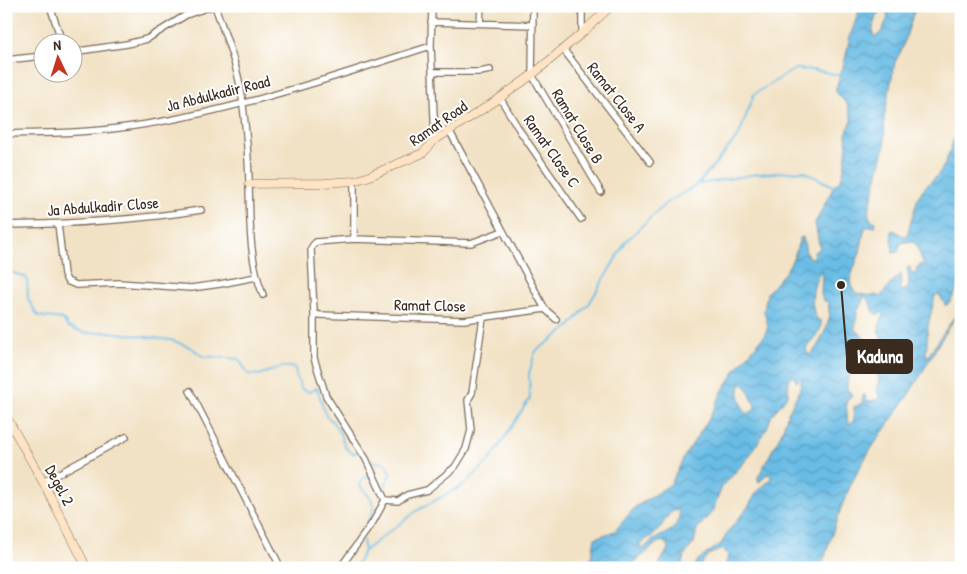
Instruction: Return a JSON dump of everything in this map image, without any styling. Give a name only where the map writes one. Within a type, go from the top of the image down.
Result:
[{"type":"street","points":[[50,6],[59,32]]},
{"type":"street","points":[[82,51],[147,39],[186,15],[214,6],[235,68],[243,103],[249,184],[250,235],[256,277],[263,295]]},
{"type":"street","points":[[432,6],[431,46],[435,140]]},
{"type":"street","points":[[480,23],[481,6]]},
{"type":"street","points":[[532,75],[533,6]]},
{"type":"street","points":[[582,6],[582,33]]},
{"type":"street","name":"Ramat Road","points":[[249,184],[354,181],[368,178],[422,153],[449,130],[532,75],[611,6]]},
{"type":"street","points":[[431,22],[533,25]]},
{"type":"street","name":"Ja Abdulkadir Road","points":[[6,134],[79,133],[182,118],[243,103],[431,46]]},
{"type":"street","name":"Ramat Close A","points":[[563,49],[650,162]]},
{"type":"street","points":[[6,60],[32,57]]},
{"type":"street","points":[[432,72],[480,72],[490,70]]},
{"type":"street","name":"Ramat Close B","points":[[532,75],[601,192]]},
{"type":"street","name":"Ramat Close C","points":[[500,98],[520,131],[581,219]]},
{"type":"street","points":[[449,130],[545,309],[556,319]]},
{"type":"street","points":[[354,181],[354,239]]},
{"type":"street","name":"Ja Abdulkadir Close","points":[[6,225],[58,224],[201,210]]},
{"type":"street","points":[[58,224],[64,274],[67,282],[76,285],[119,283],[191,288],[256,277]]},
{"type":"street","points":[[385,500],[366,459],[326,396],[314,358],[311,249],[316,242],[354,239],[471,243],[503,231]]},
{"type":"street","name":"Ramat Close","points":[[314,313],[319,315],[464,320],[545,309]]},
{"type":"street","points":[[385,500],[398,501],[407,495],[427,490],[455,467],[466,450],[471,430],[468,400],[472,394],[483,318]]},
{"type":"street","points":[[190,391],[281,568]]},
{"type":"street","name":"Degel 2","points":[[6,416],[43,482],[87,568]]},
{"type":"street","points":[[43,482],[126,437]]},
{"type":"street","points":[[340,568],[373,522],[385,500]]},
{"type":"water","points":[[861,6],[916,6],[902,49],[895,62],[884,118],[885,145],[868,214],[871,220],[876,222],[875,227],[869,226],[865,228],[860,252],[852,275],[852,287],[854,291],[860,294],[880,297],[901,274],[902,281],[899,289],[902,291],[908,288],[907,268],[910,267],[911,273],[916,274],[916,268],[923,264],[923,262],[916,245],[912,241],[901,243],[898,252],[893,253],[891,231],[894,230],[903,236],[907,235],[918,197],[924,188],[938,175],[945,164],[961,119],[961,262],[959,280],[954,296],[946,306],[939,294],[935,296],[928,326],[926,359],[961,307],[961,309],[852,482],[821,568],[725,568],[728,554],[722,549],[708,555],[698,568],[694,568],[698,560],[722,543],[727,533],[748,507],[757,492],[771,479],[770,474],[765,475],[760,482],[758,477],[781,434],[788,413],[799,391],[802,379],[797,382],[793,376],[789,378],[788,395],[772,415],[767,428],[749,457],[722,487],[712,512],[697,529],[694,543],[684,556],[681,568],[657,568],[668,549],[667,544],[662,541],[657,543],[628,568],[589,568],[595,538],[615,531],[635,507],[671,484],[685,455],[709,419],[723,390],[738,367],[764,336],[768,326],[764,311],[767,293],[786,271],[794,257],[800,238],[803,237],[809,258],[812,258],[815,251],[820,249],[815,223],[834,186],[841,179],[847,148],[846,134],[852,120],[847,104],[836,92],[850,36]],"holes":[[[885,8],[888,18],[880,34],[874,37],[874,22],[881,9]],[[822,270],[821,295],[823,300],[829,303],[829,317],[821,339],[809,355],[806,348],[816,336],[821,325],[821,321],[817,319],[812,301]],[[863,298],[867,299],[877,315],[881,313],[883,315],[878,330],[881,337],[883,355],[875,371],[879,379],[877,389],[879,397],[877,400],[867,401],[865,395],[863,395],[862,403],[854,407],[854,420],[848,425],[846,401],[852,395],[847,389],[847,381],[852,371],[855,372],[856,370],[850,350],[869,345],[859,332],[854,329]],[[741,383],[745,384],[755,406],[755,409],[748,414],[742,405],[739,390]],[[676,510],[679,512],[677,523],[670,531],[640,549],[640,544],[657,532],[670,513]]]},
{"type":"waterway","points":[[355,568],[364,551],[418,510],[465,484],[491,459],[530,398],[529,374],[535,352],[569,327],[589,304],[626,241],[665,204],[698,184],[739,135],[754,94],[795,69],[814,70],[843,76]]},
{"type":"waterway","points":[[700,184],[756,174],[803,171],[835,187]]},
{"type":"waterway","points":[[6,270],[27,278],[28,299],[38,316],[63,319],[68,327],[85,333],[109,332],[171,340],[192,348],[202,356],[239,359],[248,374],[259,375],[282,367],[295,367],[301,389],[309,392],[317,388],[326,416],[340,433],[345,447],[353,454],[357,451],[359,452]]},
{"type":"waterway","points":[[369,463],[378,462],[386,464],[390,474],[384,489],[382,488]]},
{"type":"waterway","points":[[363,533],[373,511],[373,506],[370,497],[359,485],[363,478],[370,477],[374,482]]},
{"type":"waterway","points":[[363,540],[364,551]]},
{"type":"place","name":"Kaduna","points":[[841,285]]}]
